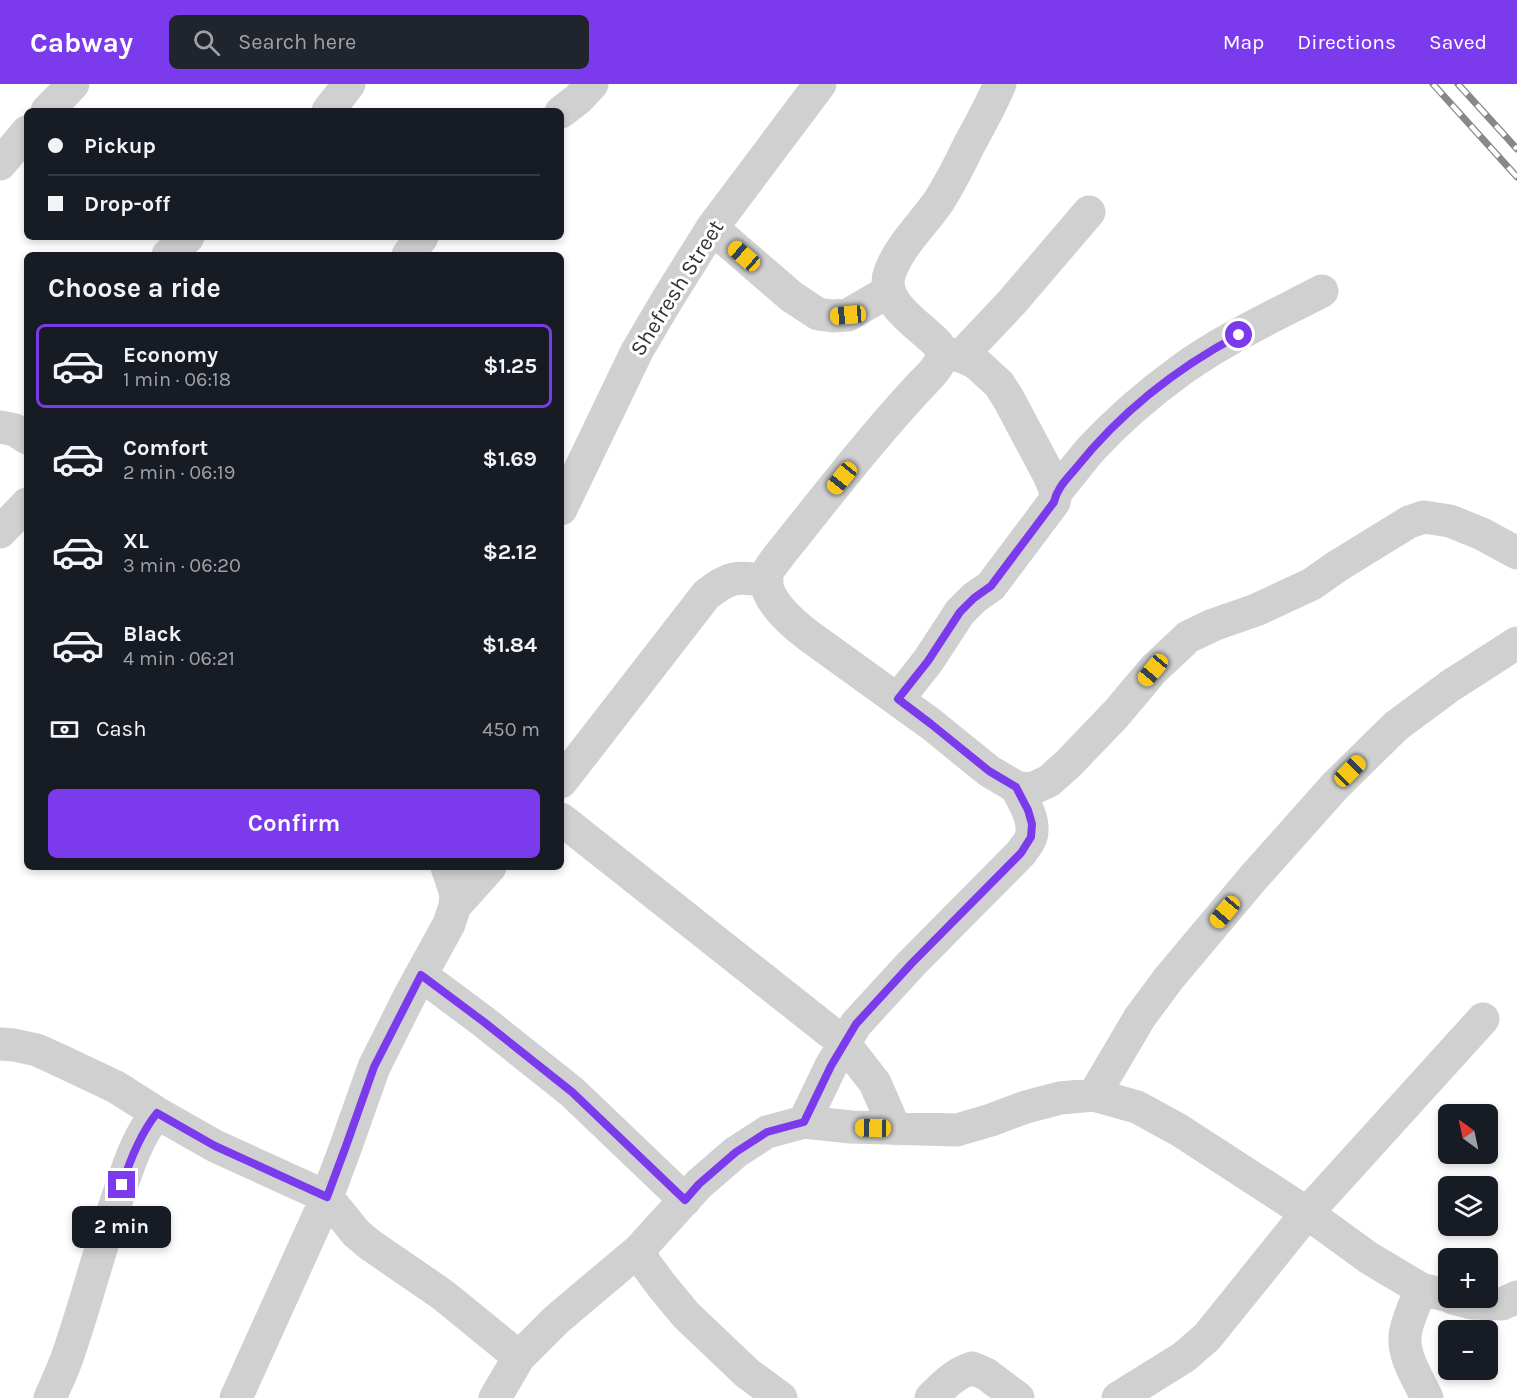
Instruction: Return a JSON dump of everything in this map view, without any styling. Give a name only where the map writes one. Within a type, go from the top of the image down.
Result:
[{"type":"street","points":[[50,108],[73,84]]},
{"type":"street","points":[[330,108],[349,84]]},
{"type":"street","points":[[564,110],[592,84]]},
{"type":"street","name":"Shefresh Street","points":[[564,503],[637,351],[712,228],[820,84]]},
{"type":"street","points":[[1000,84],[939,201],[900,254],[889,274],[889,291],[905,315],[934,340],[951,354],[976,363],[999,384],[1036,449],[1056,492]]},
{"type":"street","points":[[0,164],[24,136]]},
{"type":"street","points":[[1089,212],[1012,302],[940,362],[932,374],[882,427],[768,572],[767,581],[770,593],[778,607],[808,636],[898,699],[989,771],[1016,787],[1027,789],[1049,781],[1069,764],[1153,670],[1188,637],[1213,625],[1256,610],[1312,584],[1409,522],[1424,517],[1450,521],[1482,534],[1517,553]]},
{"type":"street","points":[[712,228],[792,297],[818,314],[848,315],[889,291]]},
{"type":"street","points":[[171,252],[185,240]]},
{"type":"street","points":[[410,252],[420,240]]},
{"type":"street","points":[[898,699],[928,661],[960,612],[991,586],[1054,502],[1056,492],[1119,420],[1182,369],[1218,346],[1322,291]]},
{"type":"street","points":[[0,532],[24,507]]},
{"type":"street","points":[[564,778],[706,595],[720,584],[733,578],[767,581]]},
{"type":"street","points":[[1094,1095],[1140,1017],[1169,978],[1253,878],[1335,786],[1396,726],[1450,686],[1517,643]]},
{"type":"street","points":[[804,1122],[831,1066],[856,1024],[912,963],[1021,853],[1031,837],[1032,824],[1028,810],[1016,787]]},
{"type":"street","points":[[564,821],[844,1043],[875,1083],[895,1129]]},
{"type":"street","points":[[236,1398],[327,1197],[374,1067],[449,924],[456,894],[448,870]]},
{"type":"street","points":[[455,906],[487,870]]},
{"type":"street","points":[[421,975],[572,1092],[685,1200]]},
{"type":"street","points":[[1118,1398],[1184,1357],[1207,1337],[1307,1213],[1483,1019]]},
{"type":"street","points":[[0,1044],[37,1050],[53,1057],[117,1088],[215,1146],[327,1197],[346,1222],[369,1244],[443,1295],[519,1358]]},
{"type":"street","points":[[495,1398],[519,1358],[557,1319],[639,1250],[699,1184],[736,1152],[767,1132],[804,1122],[851,1128],[957,1130],[1060,1098],[1094,1095],[1137,1107],[1179,1130],[1307,1213],[1369,1258],[1438,1292]]},
{"type":"street","points":[[50,1398],[68,1357],[101,1245],[129,1165],[149,1123],[157,1113]]},
{"type":"street","points":[[639,1250],[656,1279],[741,1385],[781,1398]]},
{"type":"street","points":[[1427,1398],[1408,1357],[1405,1331],[1438,1297]]},
{"type":"street","points":[[1498,1304],[1517,1297]]},
{"type":"street","points":[[931,1398],[949,1379],[972,1368],[986,1374],[1018,1398]]},
{"type":"railway","points":[[1433,84],[1517,177]]},
{"type":"railway","points":[[1458,84],[1517,149]]},
{"type":"route","points":[[122,1185],[141,1137],[157,1113],[215,1146],[327,1197],[374,1067],[421,975],[572,1092],[685,1200],[699,1184],[736,1152],[767,1132],[804,1122],[831,1066],[856,1024],[912,963],[1021,853],[1031,837],[1032,824],[1028,810],[1016,787],[989,771],[898,699],[928,661],[960,612],[991,586],[1054,502],[1056,492],[1119,420],[1182,369],[1239,335]]}]
